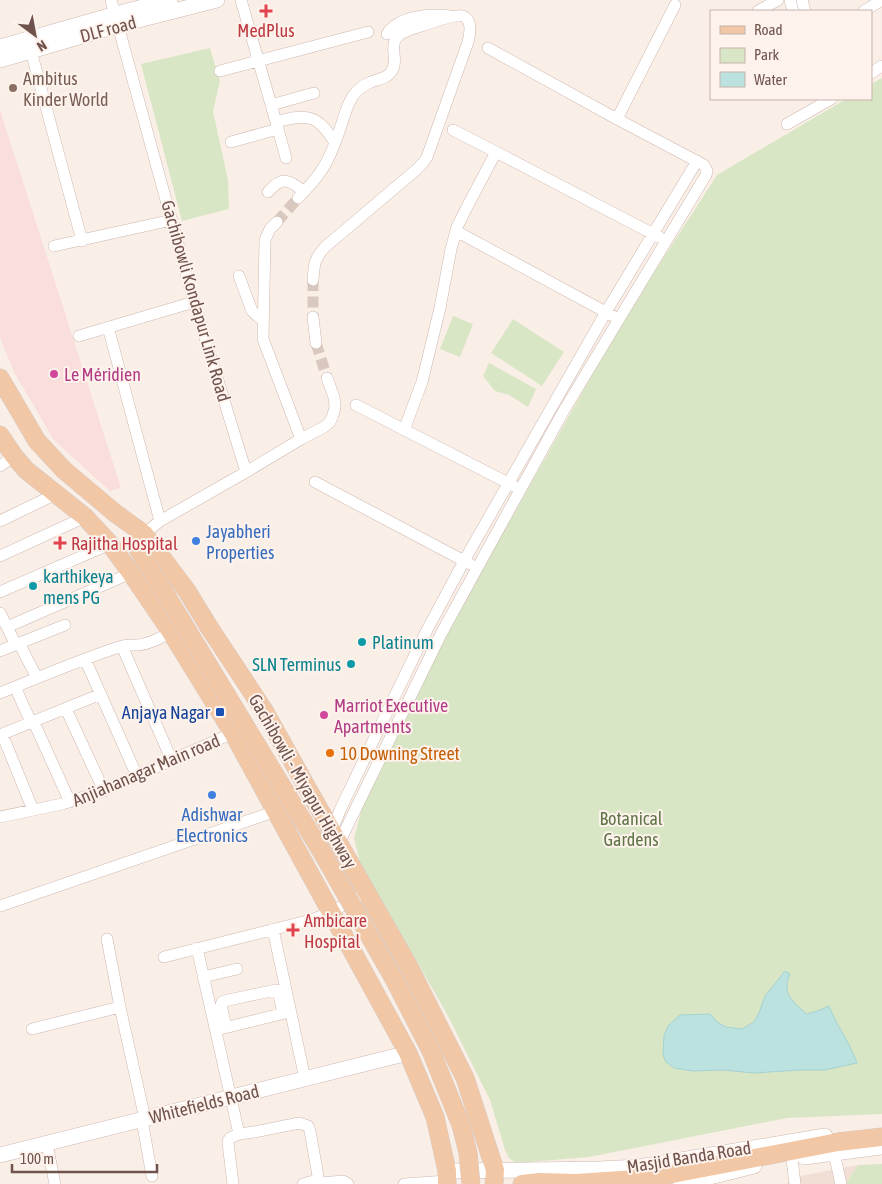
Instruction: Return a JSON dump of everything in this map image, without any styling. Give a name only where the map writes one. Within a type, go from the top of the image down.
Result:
[{"type":"main road","points":[[0,48],[115,13],[170,0]]},
{"type":"main road","name":"DLF road","points":[[0,60],[31,51],[115,13],[217,0]]},
{"type":"main road","points":[[0,378],[37,441],[64,470],[115,513],[140,539],[323,854],[394,979],[431,1051],[461,1125],[468,1153],[471,1184]]},
{"type":"main road","name":"Gachibowli - Miyapur Highway","points":[[0,434],[7,461],[26,470],[85,517],[110,544],[171,632],[234,733],[408,1053],[435,1117],[447,1179]]},
{"type":"main road","name":"Gachibowli - Miyapur Highway","points":[[140,539],[187,591],[265,712],[408,965],[465,1078],[494,1177]]},
{"type":"main road","name":"Whitefields Road","points":[[0,1155],[408,1053]]},
{"type":"main road","name":"Masjid Banda Road","points":[[447,1179],[639,1167],[821,1137],[882,1130]]},
{"type":"main road","points":[[522,1184],[540,1182],[576,1183],[651,1178],[838,1142],[882,1137]]},
{"type":"main road","name":"Masjid Banda Road","points":[[681,1184],[763,1164],[834,1152],[882,1147]]},
{"type":"street","points":[[241,0],[286,158]]},
{"type":"street","points":[[760,10],[778,0]]},
{"type":"street","points":[[866,10],[882,0]]},
{"type":"street","points":[[617,119],[675,5]]},
{"type":"street","name":"Gachibowli Kondapur Link Road","points":[[115,13],[194,302],[246,472]]},
{"type":"street","points":[[313,280],[316,257],[325,247],[424,163],[470,35],[470,29],[463,16],[435,14],[421,16],[396,24],[387,34]]},
{"type":"street","points":[[268,192],[276,184],[288,180],[301,195],[320,173],[335,143],[346,110],[354,94],[366,84],[386,77],[391,72],[394,64],[393,45],[398,36],[403,32],[454,16]]},
{"type":"street","points":[[220,71],[368,32]]},
{"type":"street","points":[[336,837],[438,638],[563,412],[706,175],[704,165],[488,48]]},
{"type":"street","points":[[31,51],[82,241]]},
{"type":"street","points":[[271,105],[314,93]]},
{"type":"street","points":[[787,124],[822,101]]},
{"type":"street","points":[[231,142],[296,118],[309,118],[314,119],[324,127],[335,143]]},
{"type":"street","points":[[453,130],[667,242]]},
{"type":"street","points":[[404,430],[422,382],[456,231],[496,152]]},
{"type":"street","points":[[336,837],[340,810],[427,630],[464,561],[606,312],[697,161]]},
{"type":"street","points":[[54,246],[172,220]]},
{"type":"street","points":[[277,222],[270,229],[265,240],[263,339],[301,439]]},
{"type":"street","points":[[456,231],[619,319]]},
{"type":"street","points":[[239,276],[252,311],[264,321]]},
{"type":"street","points":[[79,336],[194,302]]},
{"type":"street","points":[[313,317],[316,343]]},
{"type":"street","points":[[108,327],[160,521]]},
{"type":"street","points":[[140,539],[160,521],[330,422],[335,407],[334,397],[327,378]]},
{"type":"street","points":[[356,406],[520,490]]},
{"type":"street","points":[[314,482],[477,568]]},
{"type":"street","points":[[0,520],[56,494]]},
{"type":"street","points":[[0,556],[85,517]]},
{"type":"street","points":[[0,592],[110,544]]},
{"type":"street","points":[[6,627],[131,573]]},
{"type":"street","points":[[0,613],[6,627],[37,678]]},
{"type":"street","points":[[0,651],[65,625]]},
{"type":"street","points":[[0,693],[85,659],[129,644],[140,644],[157,640],[171,632]]},
{"type":"street","points":[[122,646],[172,761]]},
{"type":"street","points":[[85,659],[137,776]]},
{"type":"street","points":[[15,687],[36,727],[70,802]]},
{"type":"street","points":[[33,810],[1,735],[101,694]]},
{"type":"street","points":[[66,709],[104,790]]},
{"type":"street","name":"Anjiahanagar Main road","points":[[0,817],[70,802],[104,790],[234,733]]},
{"type":"street","points":[[0,906],[276,811]]},
{"type":"street","points":[[164,956],[311,920],[331,912],[366,892]]},
{"type":"street","points":[[274,929],[285,985],[287,1012]]},
{"type":"street","points":[[107,939],[144,1119],[152,1176]]},
{"type":"street","points":[[197,948],[221,1028]]},
{"type":"street","points":[[207,977],[237,969]]},
{"type":"street","points":[[213,1002],[285,985]]},
{"type":"street","points":[[239,1134],[231,1097],[221,1028],[222,1002],[278,991],[287,1012],[305,1079]]},
{"type":"street","points":[[32,1029],[120,1007]]},
{"type":"street","points":[[221,1028],[287,1012]]},
{"type":"street","points":[[234,1184],[228,1141],[230,1138],[239,1134],[299,1123],[308,1126],[310,1131],[318,1176],[317,1180],[303,1184]]},
{"type":"street","points":[[47,1144],[55,1184]]},
{"type":"street","points":[[834,1152],[841,1184]]},
{"type":"street","points":[[792,1159],[795,1184]]},
{"type":"street","points":[[404,1184],[447,1179]]},
{"type":"street","points":[[310,1184],[343,1181],[348,1184]]},
{"type":"shaded area","points":[[0,110],[121,488],[110,491],[54,440],[15,374],[0,338]]},
{"type":"shaded area","points":[[858,1165],[845,1184],[786,1184],[795,1177]]},
{"type":"green space","points":[[210,48],[220,81],[213,111],[228,180],[229,209],[182,221],[141,64]]},
{"type":"green space","name":"Botanical Gardens","points":[[882,78],[882,1114],[787,1118],[589,1157],[516,1163],[509,1158],[505,1150],[490,1100],[447,1014],[360,863],[354,838],[362,808],[443,639],[622,322],[717,175],[844,100],[872,100],[872,83]]},
{"type":"green space","points":[[453,316],[473,324],[460,357],[440,349]]},
{"type":"green space","points":[[513,319],[564,352],[542,386],[491,353]]},
{"type":"green space","points":[[489,363],[536,389],[528,407],[509,395],[495,391],[483,376]]},
{"type":"green space","points":[[882,1164],[882,1184],[845,1184],[858,1165]]},
{"type":"water","points":[[785,971],[790,974],[787,991],[804,1012],[807,1014],[829,1006],[857,1063],[825,1070],[754,1073],[722,1070],[693,1071],[674,1068],[666,1062],[663,1055],[664,1036],[668,1026],[680,1015],[710,1014],[717,1022],[726,1027],[742,1029],[754,1022],[765,996]]},
{"type":"tunnel","points":[[277,222],[298,198]]},
{"type":"tunnel","points":[[313,280],[313,317]]},
{"type":"tunnel","points":[[316,343],[327,378]]},
{"type":"place","name":"MedPlus","points":[[266,11]]},
{"type":"place","name":"Ambitus Kinder World","points":[[13,88]]},
{"type":"place","name":"Le Méridien","points":[[54,374]]},
{"type":"place","name":"Jayabheri Properties","points":[[196,541]]},
{"type":"place","name":"Rajitha Hospital","points":[[60,543]]},
{"type":"place","name":"karthikeya mens PG","points":[[33,586]]},
{"type":"place","name":"Platinum","points":[[362,642]]},
{"type":"place","name":"SLN Terminus","points":[[351,664]]},
{"type":"place","name":"Anjaya Nagar","points":[[220,712]]},
{"type":"place","name":"Marriot Executive Apartments","points":[[324,715]]},
{"type":"place","name":"10 Downing Street","points":[[330,753]]},
{"type":"place","name":"Adishwar Electronics","points":[[212,795]]},
{"type":"place","name":"Ambicare Hospital","points":[[293,930]]}]
